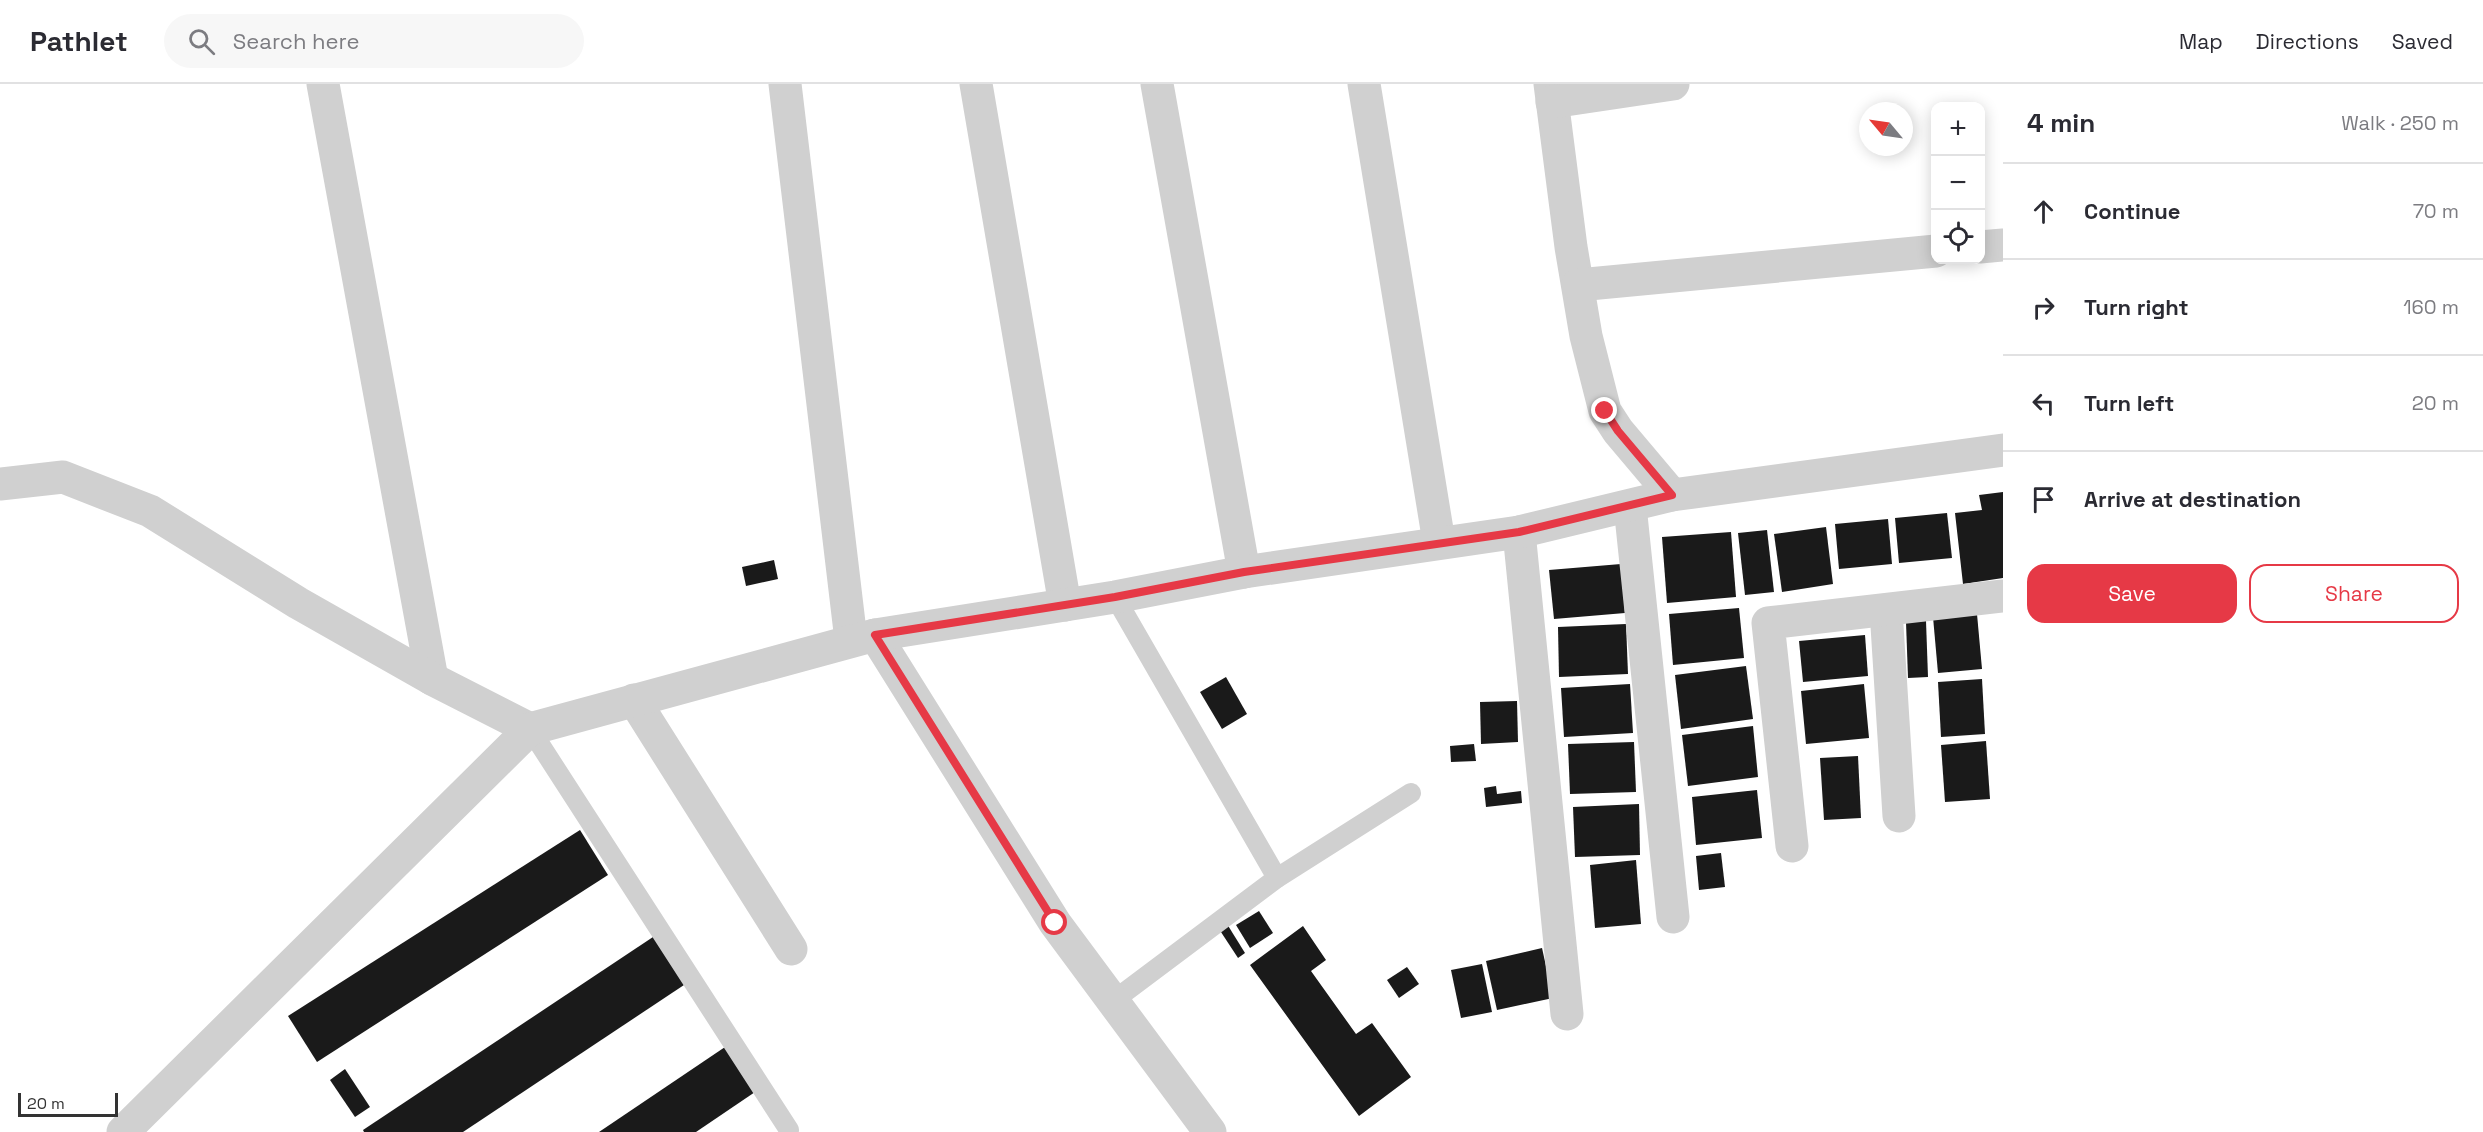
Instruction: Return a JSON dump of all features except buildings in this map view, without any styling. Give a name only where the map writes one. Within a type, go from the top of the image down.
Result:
[{"type":"street","points":[[323,84],[432,679]]},
{"type":"street","points":[[785,84],[863,638],[1055,923],[1210,1132]]},
{"type":"street","points":[[976,84],[1065,605]]},
{"type":"street","points":[[1157,84],[1244,572]]},
{"type":"street","points":[[1365,84],[1439,542]]},
{"type":"street","points":[[1672,495],[1618,431],[1605,411],[1586,336],[1551,93],[1673,84]]},
{"type":"street","points":[[1985,247],[2003,245]]},
{"type":"street","points":[[1578,285],[1931,251]]},
{"type":"street","points":[[123,1132],[530,729],[863,638],[1115,597],[1244,572],[1519,532],[1672,495],[2003,450]]},
{"type":"street","points":[[1,482],[63,477],[150,511],[298,603],[432,679],[530,729]]},
{"type":"street","points":[[1630,506],[1673,917]]},
{"type":"street","points":[[1519,532],[1567,1014]]},
{"type":"street","points":[[1792,846],[1768,623],[2003,596]]},
{"type":"street","points":[[1886,610],[1899,816]]},
{"type":"street","points":[[634,700],[791,949]]},
{"type":"lane","points":[[1115,597],[1277,878]]},
{"type":"lane","points":[[530,729],[789,1130]]},
{"type":"lane","points":[[1113,1001],[1277,878],[1411,793]]},
{"type":"route","points":[[1055,923],[875,635],[1115,597],[1244,572],[1519,532],[1672,495],[1652,468],[1618,431],[1605,411]]}]
